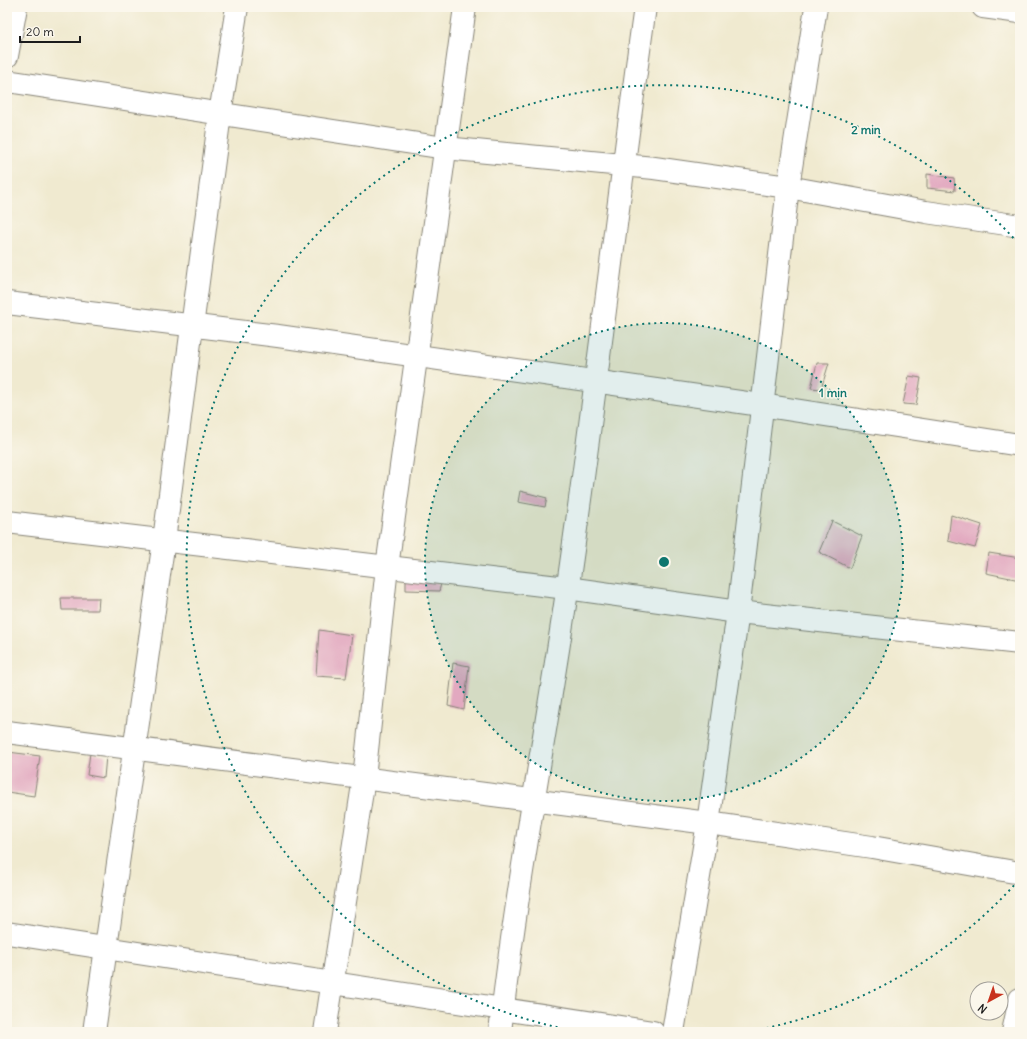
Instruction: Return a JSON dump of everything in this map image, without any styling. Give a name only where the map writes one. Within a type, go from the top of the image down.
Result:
[{"type":"street","points":[[7,56],[16,7]]},
{"type":"street","points":[[94,1032],[164,540],[220,114],[237,7]]},
{"type":"street","points":[[325,1032],[364,778],[387,567],[465,7]]},
{"type":"street","points":[[500,1032],[533,801],[567,588],[597,382],[644,7]]},
{"type":"street","points":[[673,1032],[708,823],[738,612],[761,405],[788,187],[816,7]]},
{"type":"street","points":[[982,7],[1020,12]]},
{"type":"street","points":[[7,81],[445,148],[623,165],[788,187],[926,212],[1020,226]]},
{"type":"street","points":[[7,303],[193,325],[416,356],[761,405],[1020,445]]},
{"type":"street","points":[[7,522],[567,588],[738,612],[1020,643]]},
{"type":"street","points":[[7,732],[708,823],[872,847],[1020,873]]},
{"type":"street","points":[[7,934],[106,948],[332,984],[503,1008],[653,1032]]},
{"type":"street","points":[[1013,1032],[1020,999]]},
{"type":"building","points":[[927,174],[954,178],[955,191],[927,188]]},
{"type":"building","points":[[817,363],[829,363],[821,389],[811,388]]},
{"type":"building","points":[[909,376],[921,378],[916,405],[903,404]]},
{"type":"building","points":[[520,491],[547,498],[545,507],[518,502]]},
{"type":"building","points":[[951,515],[982,525],[975,548],[948,541]]},
{"type":"building","points":[[832,521],[862,536],[850,568],[819,552]]},
{"type":"building","points":[[989,553],[1020,558],[1020,580],[986,573]]},
{"type":"building","points":[[406,576],[441,584],[439,591],[406,590]]},
{"type":"building","points":[[61,598],[99,598],[98,610],[62,610]]},
{"type":"building","points":[[319,630],[352,635],[346,678],[316,676]]},
{"type":"building","points":[[453,663],[469,666],[464,710],[448,706]]},
{"type":"building","points":[[8,752],[40,756],[34,796],[7,792]]},
{"type":"building","points":[[90,753],[106,756],[104,778],[87,775]]}]
